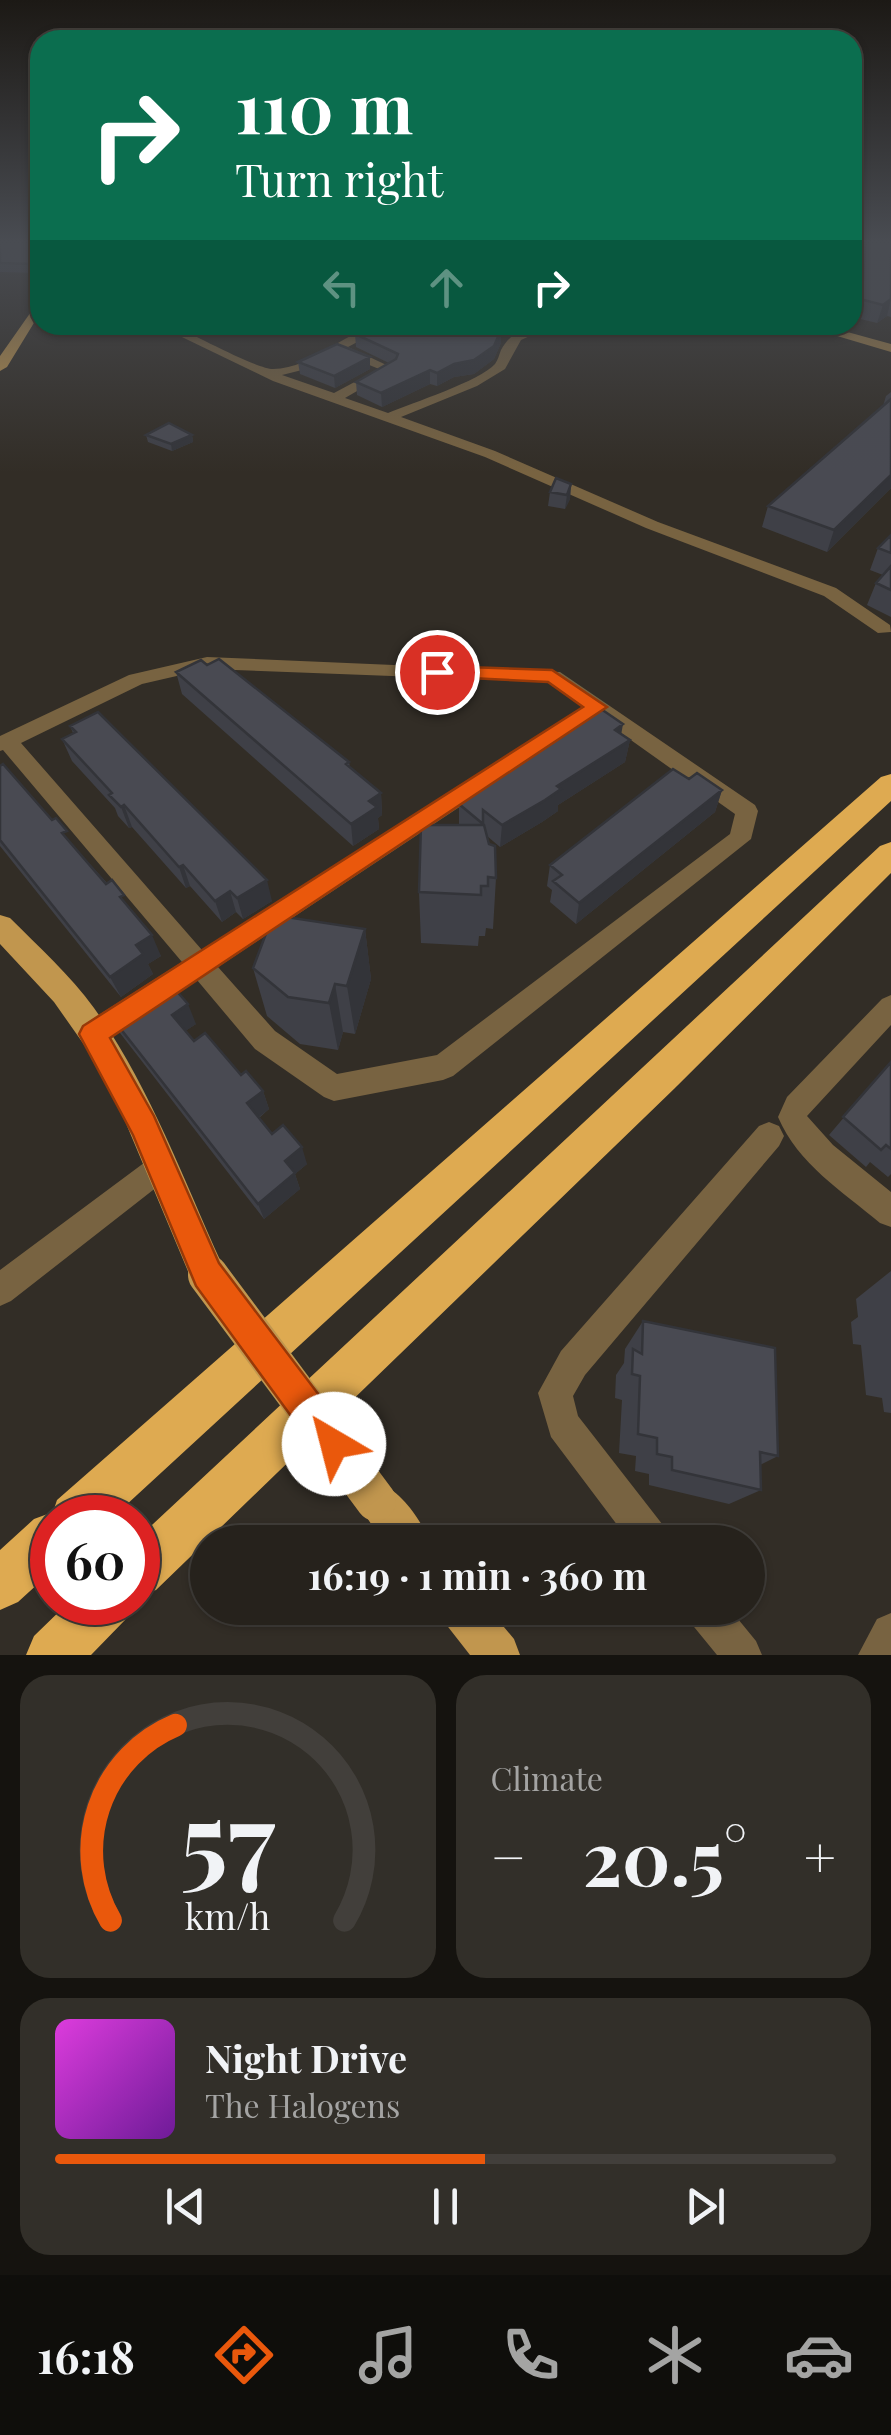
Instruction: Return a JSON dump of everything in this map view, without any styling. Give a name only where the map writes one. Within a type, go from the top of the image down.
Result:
[{"type":"highway","points":[[101,1495],[891,784]]},
{"type":"highway","points":[[160,1551],[891,854]]},
{"type":"highway","points":[[0,1584],[30,1557]]},
{"type":"highway","points":[[52,1655],[83,1625]]},
{"type":"main road","points":[[0,367],[30,319]]},
{"type":"main road","points":[[862,334],[891,344]]},
{"type":"main road","points":[[851,335],[891,344]]},
{"type":"main road","points":[[0,926],[50,976],[93,1034],[144,1126],[208,1274],[395,1525]]},
{"type":"main road","points":[[474,1625],[498,1655]]},
{"type":"street","points":[[185,335],[269,374],[490,454],[652,525],[830,592],[884,629]]},
{"type":"street","points":[[269,374],[298,367],[364,335]]},
{"type":"street","points":[[385,419],[502,366],[510,341],[524,335]]},
{"type":"street","points":[[334,399],[389,368],[339,348]]},
{"type":"street","points":[[207,663],[552,676],[747,811],[740,839],[444,1067],[334,1088],[265,1040],[4,743],[136,679],[207,663]]},
{"type":"street","points":[[93,1034],[597,707]]},
{"type":"street","points":[[891,1008],[797,1107],[792,1117],[798,1130],[891,1212]]},
{"type":"street","points":[[640,1525],[563,1425],[555,1393],[573,1363],[769,1136]]},
{"type":"street","points":[[0,1290],[160,1166]]},
{"type":"street","points":[[718,1625],[742,1655]]},
{"type":"street","points":[[878,1655],[891,1633]]},
{"type":"building","points":[[357,335],[499,335],[494,346],[474,360],[437,373],[430,370],[381,393],[356,382],[396,359],[398,354]]},
{"type":"building","points":[[337,344],[370,357],[334,376],[298,362]]},
{"type":"building","points":[[891,399],[891,475],[834,530],[768,506]]},
{"type":"building","points":[[169,423],[192,435],[171,444],[146,435]]},
{"type":"building","points":[[556,478],[571,484],[567,495],[550,492]]},
{"type":"building","points":[[891,535],[891,553],[878,548]]},
{"type":"building","points":[[891,566],[891,590],[876,583]]},
{"type":"building","points":[[219,659],[349,762],[346,764],[381,793],[369,801],[377,807],[351,824],[176,672],[201,660],[207,665]]},
{"type":"building","points":[[601,709],[623,724],[615,730],[630,740],[557,786],[561,789],[545,800],[502,825],[483,810],[483,824],[459,804]]},
{"type":"building","points":[[98,712],[267,880],[237,898],[230,891],[215,901],[183,865],[179,867],[124,805],[121,807],[109,795],[112,793],[62,739],[76,732],[70,726]]},
{"type":"building","points":[[3,764],[52,820],[56,818],[67,831],[62,833],[106,884],[112,880],[124,895],[120,897],[152,935],[136,945],[143,954],[110,977],[0,840]]},
{"type":"building","points":[[673,769],[689,779],[697,773],[722,790],[579,903],[553,881],[562,875],[550,865]]},
{"type":"building","points":[[421,825],[484,825],[489,844],[495,846],[496,878],[488,877],[488,886],[481,886],[481,895],[419,892]]},
{"type":"building","points":[[273,915],[365,929],[347,986],[335,984],[329,1003],[288,997],[253,968]]},
{"type":"building","points":[[173,987],[188,1004],[172,1015],[194,1041],[205,1033],[241,1075],[246,1071],[263,1091],[247,1103],[272,1134],[283,1125],[302,1147],[285,1161],[295,1173],[258,1204],[109,1014],[145,992],[152,1001]]},
{"type":"building","points":[[891,1062],[891,1149],[886,1145],[881,1150],[843,1117]]},
{"type":"building","points":[[643,1321],[775,1348],[778,1456],[760,1452],[761,1490],[672,1470],[672,1457],[657,1454],[657,1438],[638,1434],[640,1376],[632,1374],[633,1349],[642,1354]]},
{"type":"route","points":[[334,1444],[208,1274],[144,1126],[93,1034],[597,707],[552,676],[437,672]]}]
